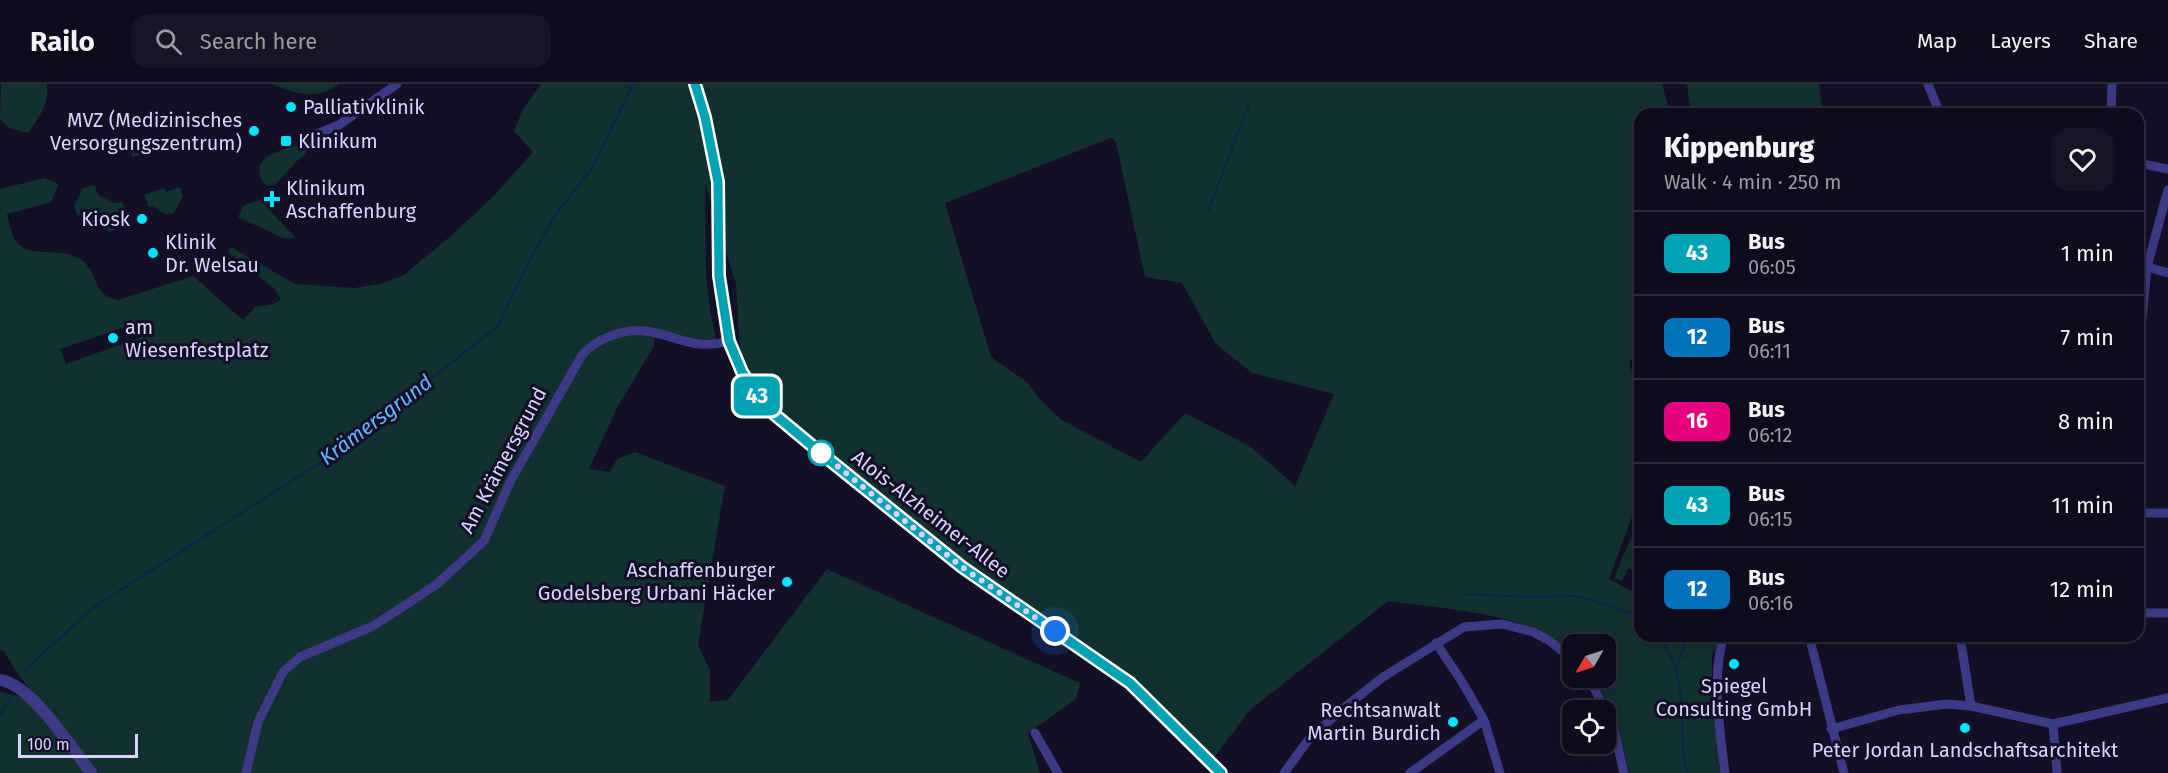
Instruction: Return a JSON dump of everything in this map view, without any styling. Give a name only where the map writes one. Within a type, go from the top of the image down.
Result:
[{"type":"street","points":[[309,138],[339,126],[397,84]]},
{"type":"street","name":"Alois-Alzheimer-Allee","points":[[695,84],[705,117],[718,182],[719,276],[729,341],[742,372],[757,395],[774,414],[962,567],[1130,683],[1221,773]]},
{"type":"street","points":[[1928,84],[1938,108]]},
{"type":"street","points":[[2111,108],[2112,84]]},
{"type":"street","points":[[2144,164],[2168,169]]},
{"type":"street","points":[[2144,304],[2148,267],[2168,189]]},
{"type":"street","points":[[2148,267],[2168,273]]},
{"type":"street","name":"Am Krämersgrund","points":[[246,773],[258,722],[284,672],[300,657],[374,626],[437,584],[484,541],[526,452],[590,345],[600,339],[639,330],[699,345],[729,341]]},
{"type":"street","points":[[2144,513],[2168,513]]},
{"type":"street","points":[[2144,613],[2168,613]]},
{"type":"street","points":[[1284,773],[1309,739],[1345,707],[1383,677],[1464,627],[1502,624],[1533,632],[1562,651]]},
{"type":"street","points":[[1722,642],[1718,692],[1725,773]]},
{"type":"street","points":[[1810,642],[1844,773]]},
{"type":"street","points":[[1961,642],[1971,706]]},
{"type":"street","points":[[1436,643],[1484,720],[1500,773]]},
{"type":"street","points":[[0,680],[12,682],[23,689],[48,717],[91,773]]},
{"type":"street","points":[[1594,688],[1613,724],[1624,773]]},
{"type":"street","points":[[1831,729],[1899,710],[1947,704],[1971,706],[2053,724],[2168,698]]},
{"type":"street","points":[[1410,773],[1484,720]]},
{"type":"street","points":[[2053,724],[2057,773]]},
{"type":"street","points":[[1035,733],[1058,773]]},
{"type":"green space","points":[[1,84],[47,84],[45,104],[28,133],[9,128],[0,119]]},
{"type":"green space","points":[[272,84],[339,84],[323,93],[306,94]]},
{"type":"green space","points":[[541,84],[1662,84],[1668,108],[1634,108],[1634,359],[1629,361],[1634,379],[1634,512],[1609,579],[1634,592],[1634,642],[1718,642],[1712,656],[1712,687],[1720,773],[1629,773],[1616,719],[1616,700],[1606,700],[1600,688],[1616,688],[1616,634],[1562,634],[1562,644],[1534,629],[1511,621],[1460,610],[1388,601],[1250,710],[1213,759],[1134,678],[966,562],[781,413],[764,395],[749,374],[740,355],[736,284],[705,183],[706,275],[716,339],[701,340],[636,325],[654,338],[654,346],[617,408],[589,469],[610,472],[617,459],[635,452],[725,486],[698,645],[710,670],[710,702],[728,700],[827,569],[1080,683],[1076,699],[1028,733],[1040,773],[97,773],[17,673],[4,651],[0,650],[0,189],[44,178],[59,184],[51,202],[7,214],[15,240],[20,246],[28,249],[75,256],[88,267],[100,289],[110,298],[118,300],[193,276],[243,320],[255,307],[281,300],[275,289],[228,252],[231,247],[295,284],[354,288],[381,284],[404,275],[453,234],[495,195],[533,152],[514,131],[523,109]],"holes":[[[1111,138],[1116,142],[1145,277],[1182,283],[1216,344],[1252,373],[1334,394],[1295,486],[1251,447],[1185,413],[1141,462],[1060,419],[1027,382],[991,357],[945,203]],[[143,321],[147,335],[66,364],[60,349]]]},
{"type":"green space","points":[[1687,84],[1819,84],[1822,108],[1690,108]]},
{"type":"green space","points":[[153,139],[157,150],[132,157],[129,146]]},
{"type":"green space","points":[[305,143],[306,154],[275,185],[266,185],[260,175],[259,167],[263,161],[278,152]]},
{"type":"green space","points":[[95,185],[98,195],[114,203],[122,202],[127,212],[118,228],[110,232],[77,214],[74,205],[83,188]]},
{"type":"green space","points":[[180,187],[183,196],[174,213],[167,215],[152,206],[149,207],[144,195],[164,188],[166,192]]},
{"type":"green space","points":[[260,200],[296,238],[283,238],[238,217],[244,205]]},
{"type":"green space","points":[[1633,533],[1634,571],[1628,568],[1622,581],[1614,578]]},
{"type":"green space","points":[[0,692],[27,698],[87,773],[0,773]]},
{"type":"waterway","name":"Krämersgrund","points":[[25,670],[94,607],[345,447],[498,326],[553,218],[592,168],[633,84]]},
{"type":"waterway","points":[[1208,211],[1249,104]]},
{"type":"waterway","points":[[1466,594],[1577,596],[1634,615]]},
{"type":"waterway","points":[[1663,642],[1673,661],[1679,683],[1687,773]]},
{"type":"waterway","points":[[1676,667],[1687,642]]},
{"type":"waterway","name":"Krämersgrund","points":[[0,716],[11,697]]},
{"type":"bus line","name":"43","points":[[695,84],[705,117],[718,182],[719,276],[729,341],[742,372],[757,395],[774,414],[962,567],[1130,683],[1221,773]]},
{"type":"place","name":"Palliativklinik","points":[[291,107]]},
{"type":"place","name":"MVZ (Medizinisches Versorgungszentrum)","points":[[254,131]]},
{"type":"place","name":"Klinikum","points":[[286,141]]},
{"type":"place","name":"Klinikum Aschaffenburg","points":[[272,199]]},
{"type":"place","name":"Kiosk","points":[[142,219]]},
{"type":"place","name":"Klinik Dr. Welsau","points":[[153,253]]},
{"type":"place","name":"am Wiesenfestplatz","points":[[113,338]]},
{"type":"place","name":"Aschaffenburger Godelsberg Urbani Häcker","points":[[787,582]]},
{"type":"place","name":"Spiegel Consulting GmbH","points":[[1734,664]]},
{"type":"place","name":"Rechtsanwalt Martin Burdich","points":[[1453,722]]},
{"type":"place","name":"Peter Jordan Landschaftsarchitekt","points":[[1965,728]]},
{"type":"route","points":[[821,453],[962,567],[1055,631]]}]
